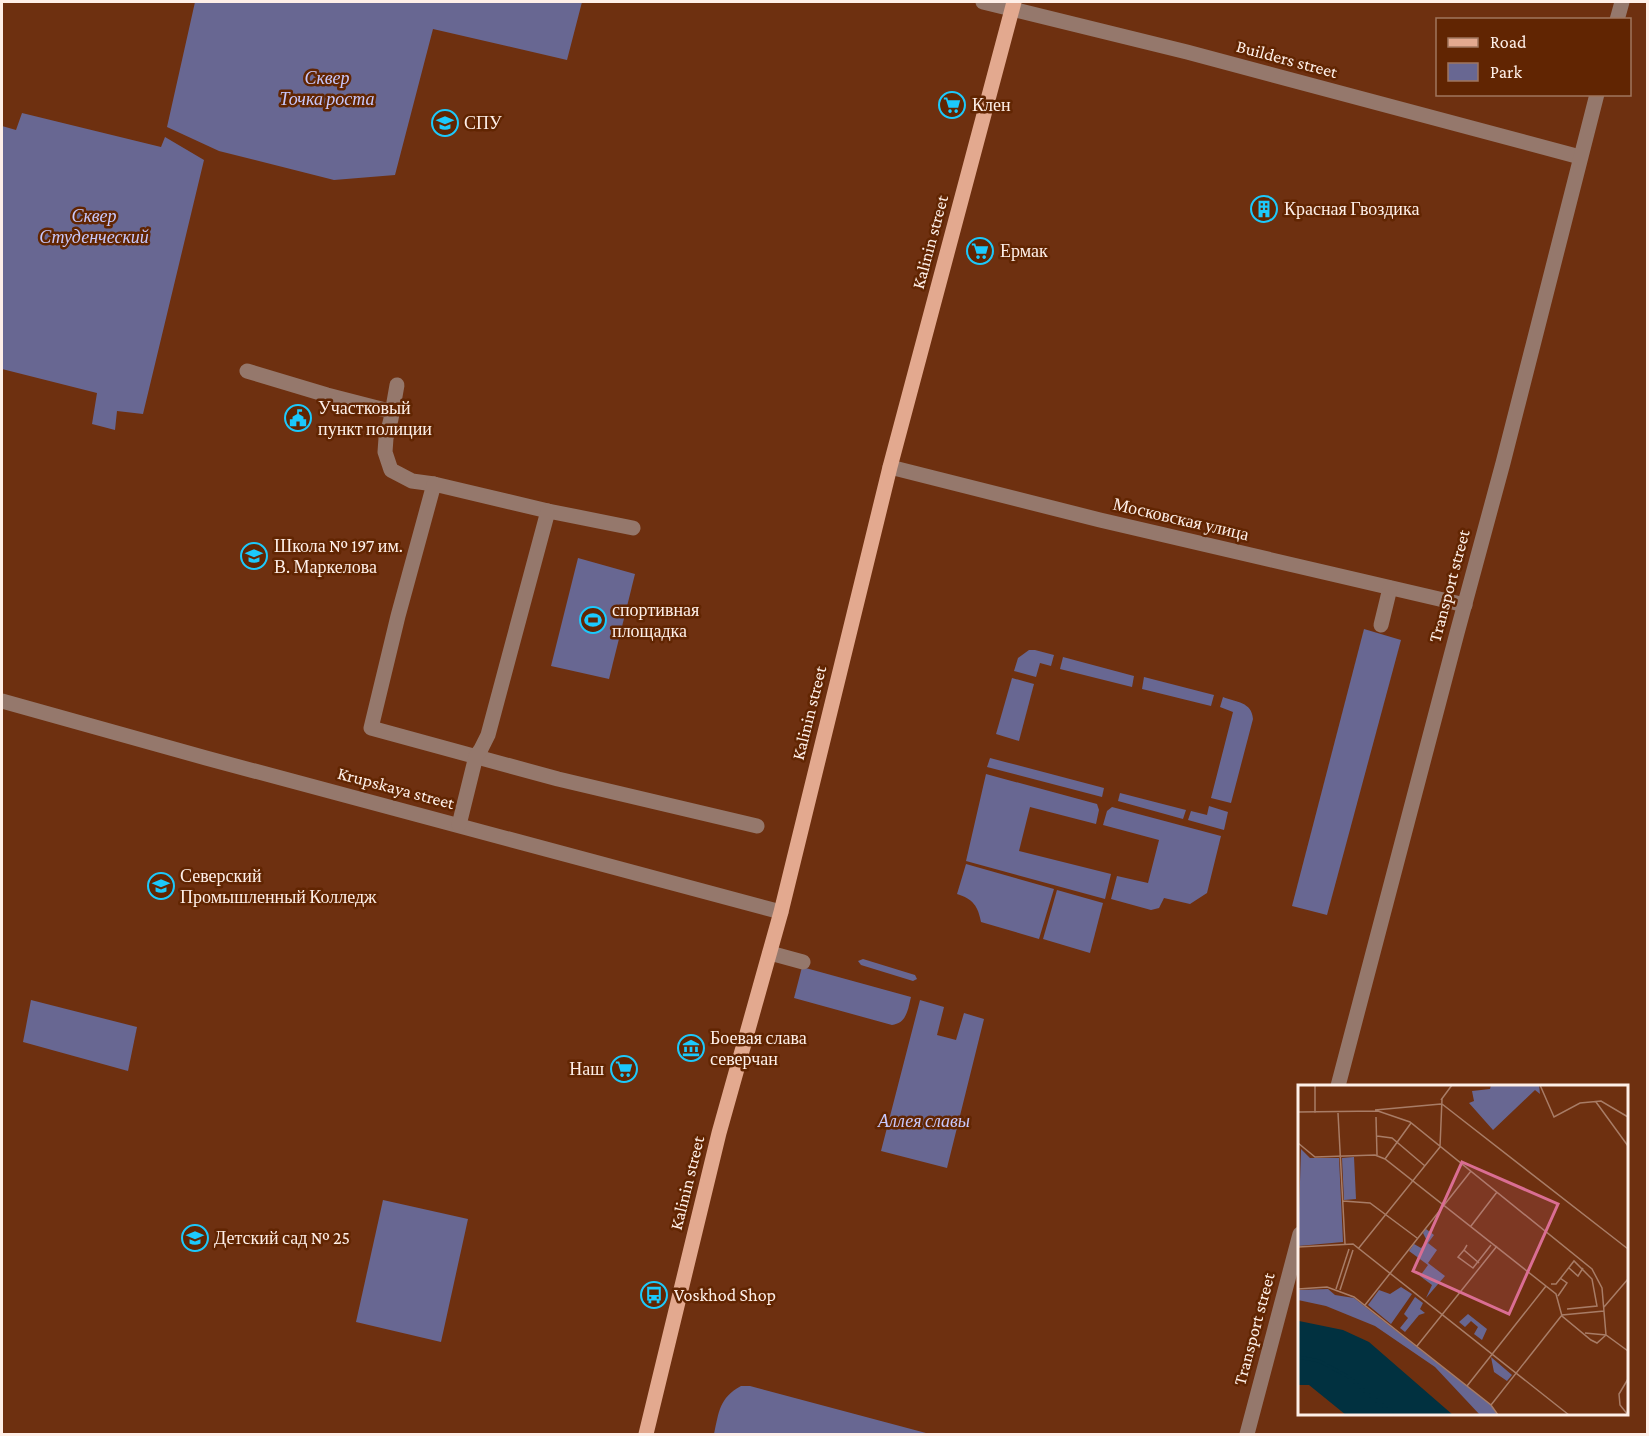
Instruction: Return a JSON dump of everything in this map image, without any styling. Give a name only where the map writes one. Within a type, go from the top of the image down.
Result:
[{"type":"main road","name":"Kalinin street","points":[[646,1434],[719,1133],[781,912],[890,467],[1013,5]]},
{"type":"street","name":"Builders street","points":[[983,2],[1013,5],[1580,157]]},
{"type":"street","points":[[1618,18],[1622,2]]},
{"type":"street","name":"Transport street","points":[[1338,1085],[1503,464],[1596,96]]},
{"type":"street","points":[[247,371],[393,412]]},
{"type":"street","points":[[397,386],[386,438],[385,452],[391,470],[412,481],[633,528]]},
{"type":"street","name":"Московская улица","points":[[890,467],[1100,520],[1465,605]]},
{"type":"street","points":[[434,484],[398,616],[371,728],[558,779],[757,826]]},
{"type":"street","points":[[459,825],[476,756],[488,735],[548,511]]},
{"type":"street","points":[[1381,625],[1390,588]]},
{"type":"street","name":"Krupskaya street","points":[[2,701],[781,912]]},
{"type":"street","points":[[770,952],[804,962]]},
{"type":"street","name":"Transport street","points":[[1247,1434],[1298,1237]]},
{"type":"green space","name":"Сквер Точка роста","points":[[195,2],[582,2],[567,60],[433,29],[395,175],[334,180],[219,151],[167,127]]},
{"type":"green space","name":"Сквер Студенческий","points":[[22,113],[161,147],[165,137],[204,160],[143,414],[117,411],[115,430],[92,424],[97,393],[2,369],[2,126],[16,130]]},
{"type":"green space","name":"спортивная площадка","points":[[578,558],[635,574],[609,679],[551,666]]},
{"type":"green space","points":[[1364,629],[1401,640],[1327,915],[1292,906]]},
{"type":"green space","points":[[1029,650],[1054,655],[1051,666],[1040,663],[1036,677],[1014,671],[1018,658]]},
{"type":"green space","points":[[1063,657],[1134,676],[1132,687],[1060,669]]},
{"type":"green space","points":[[1144,677],[1214,695],[1211,706],[1142,689]]},
{"type":"green space","points":[[1012,678],[1034,684],[1019,741],[996,734]]},
{"type":"green space","points":[[1223,697],[1246,706],[1250,709],[1253,719],[1231,803],[1211,798],[1233,712],[1220,707]]},
{"type":"green space","points":[[990,758],[1104,788],[1102,797],[987,767]]},
{"type":"green space","points":[[986,774],[1097,804],[1099,810],[1096,824],[1030,807],[1019,851],[1111,874],[1105,899],[966,861]]},
{"type":"green space","points":[[1120,793],[1186,810],[1183,819],[1118,801]]},
{"type":"green space","points":[[1209,806],[1228,812],[1224,830],[1188,820],[1191,811],[1207,815]]},
{"type":"green space","points":[[1112,807],[1221,836],[1207,893],[1190,904],[1164,898],[1159,908],[1151,910],[1111,899],[1117,876],[1148,883],[1159,840],[1103,825],[1107,811]]},
{"type":"green space","points":[[966,864],[1054,889],[1039,939],[981,922],[974,904],[957,894]]},
{"type":"green space","points":[[1057,890],[1103,903],[1090,953],[1043,939]]},
{"type":"green space","points":[[863,959],[915,975],[917,979],[913,981],[861,965],[858,961]]},
{"type":"green space","points":[[802,967],[911,997],[906,1015],[897,1024],[892,1025],[794,998]]},
{"type":"green space","points":[[31,1000],[137,1027],[128,1071],[23,1042]]},
{"type":"green space","name":"Аллея славы","points":[[920,1000],[944,1007],[937,1035],[956,1040],[964,1013],[984,1019],[947,1168],[881,1151]]},
{"type":"green space","points":[[383,1200],[468,1219],[441,1342],[356,1322]]},
{"type":"green space","points":[[741,1386],[750,1386],[928,1434],[714,1434],[721,1406],[728,1395]]},
{"type":"place","name":"Клен","points":[[952,105]]},
{"type":"place","name":"СПУ","points":[[445,123]]},
{"type":"place","name":"Красная Гвоздика","points":[[1264,209]]},
{"type":"place","name":"Ермак","points":[[980,251]]},
{"type":"place","name":"Участковый пункт полиции","points":[[298,418]]},
{"type":"place","name":"Школа № 197 им. В. Маркелова","points":[[254,556]]},
{"type":"place","name":"спортивная площадка","points":[[593,620]]},
{"type":"place","name":"Северский Промышленный Колледж","points":[[161,886]]},
{"type":"place","name":"Боевая слава северчан","points":[[691,1048]]},
{"type":"place","name":"Наш","points":[[624,1069]]},
{"type":"place","name":"Детский сад № 25","points":[[195,1238]]},
{"type":"place","name":"Voskhod Shop","points":[[654,1295]]}]
